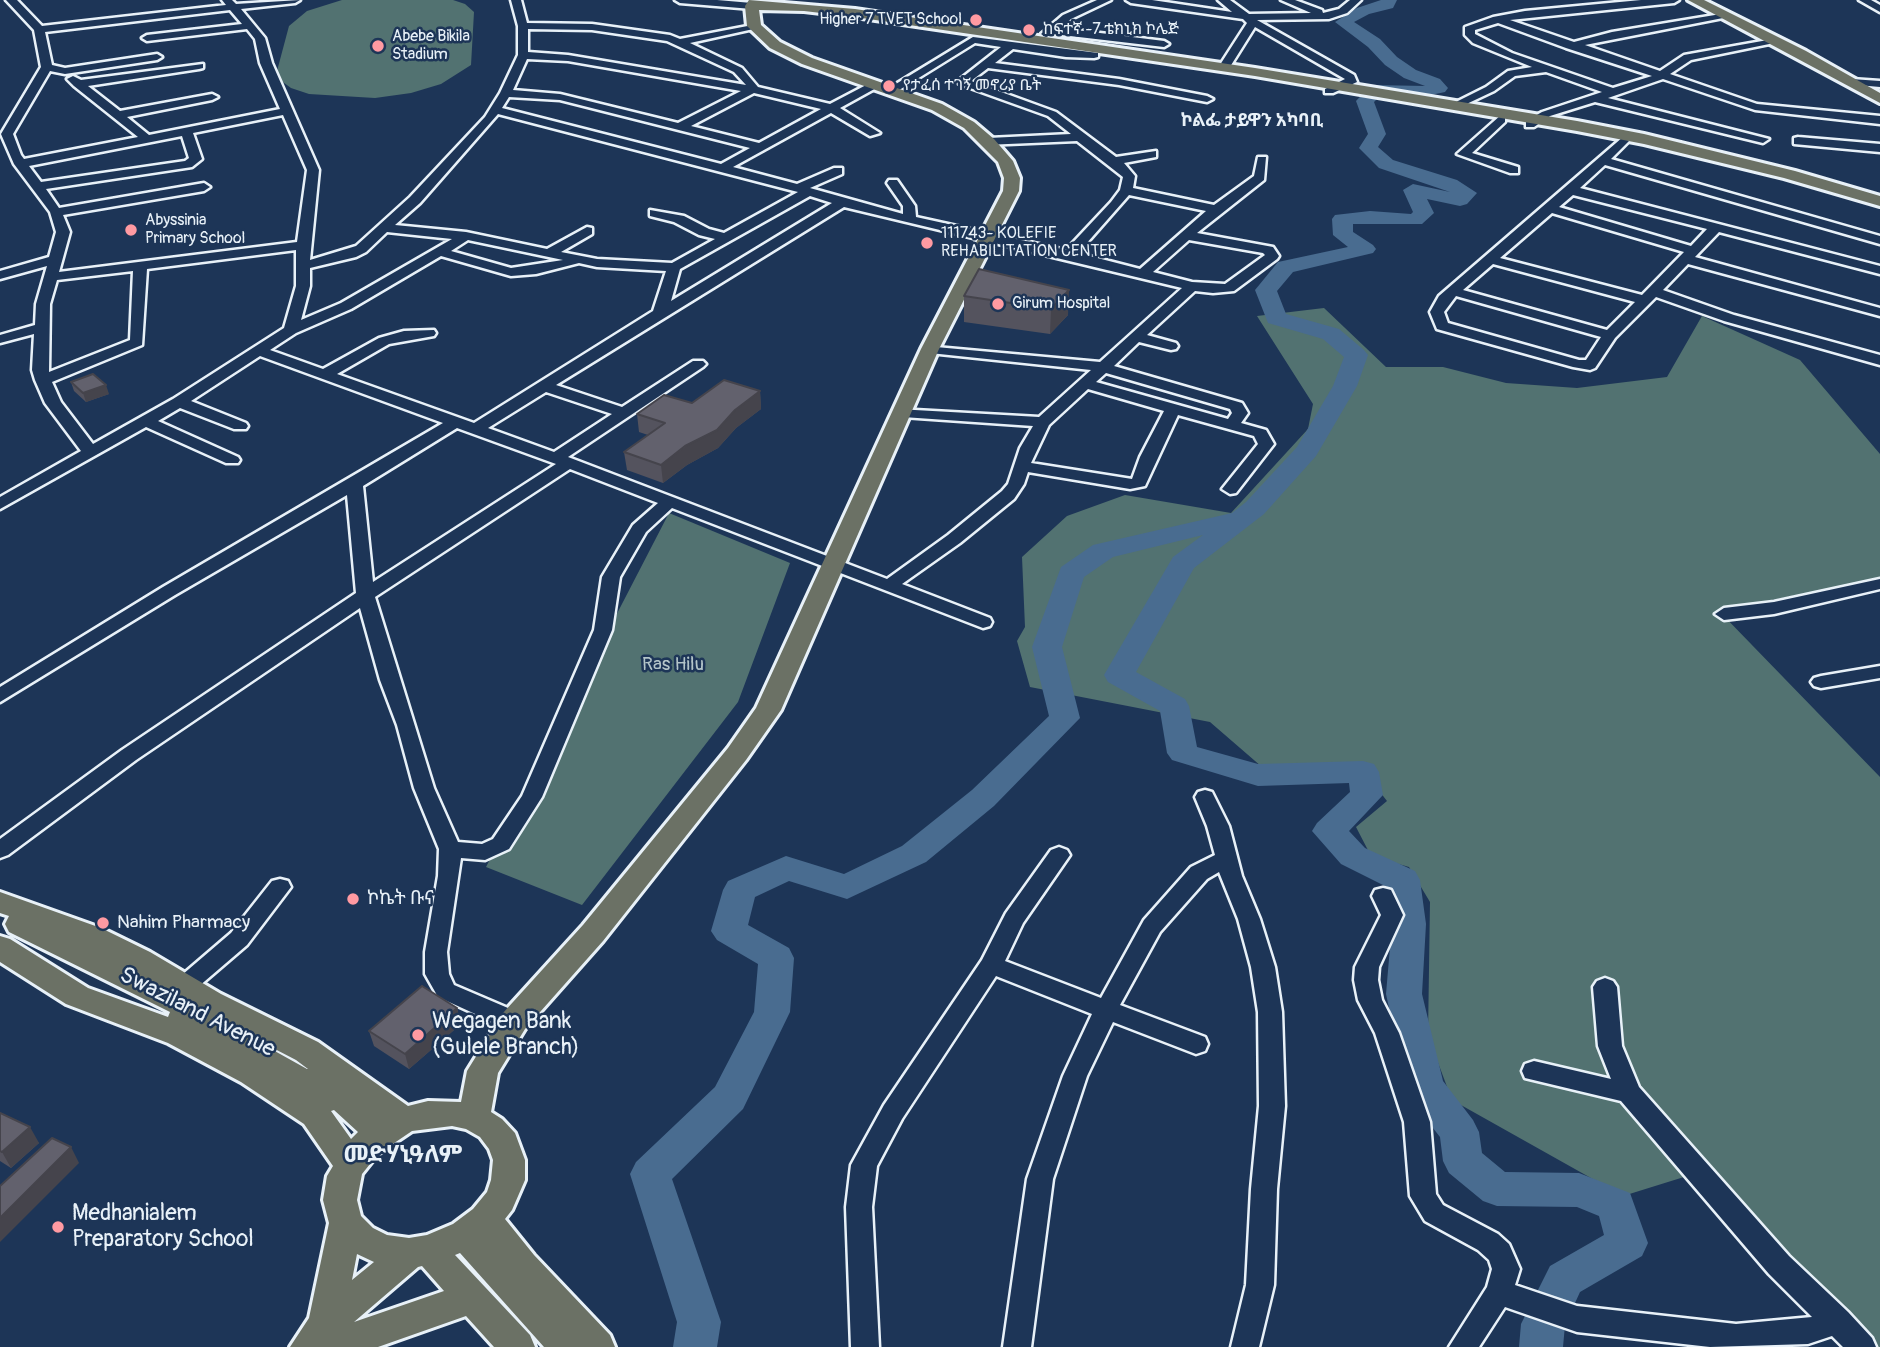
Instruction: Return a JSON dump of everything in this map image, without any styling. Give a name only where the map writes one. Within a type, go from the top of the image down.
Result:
[{"type":"main road","points":[[1695,0],[1775,40],[1880,99]]},
{"type":"main road","points":[[474,1118],[483,1071],[514,1021],[593,933],[758,724],[778,690],[930,349],[969,285],[1013,184],[1005,161],[989,142],[947,111],[791,54],[768,40],[753,11],[790,8],[1361,93],[1501,119],[1664,144],[1815,181],[1880,201]]},
{"type":"main road","points":[[1011,42],[1037,42],[1224,68],[1334,89]]},
{"type":"main road","points":[[1391,98],[1454,106],[1623,141],[1799,183],[1880,208]]},
{"type":"main road","points":[[0,902],[113,946],[183,987],[307,1051],[375,1140]]},
{"type":"main road","name":"Swaziland Avenue","points":[[0,916],[251,1037],[324,1082],[375,1140]]},
{"type":"main road","name":"Swaziland Avenue","points":[[0,927],[284,1069],[316,1091],[375,1140]]},
{"type":"main road","points":[[0,947],[77,996],[179,1034],[252,1073],[315,1115],[375,1140]]},
{"type":"main road","points":[[452,1113],[474,1118],[491,1128],[503,1143],[509,1160],[508,1180],[500,1200],[322,1340],[346,1223],[340,1200],[344,1176],[375,1140],[428,1114],[452,1113]]},
{"type":"main road","points":[[346,1223],[361,1239],[383,1250],[448,1240],[522,1266],[597,1347]]},
{"type":"main road","points":[[448,1240],[473,1297],[517,1347]]},
{"type":"main road","points":[[448,1240],[514,1305],[551,1347]]},
{"type":"main road","points":[[448,1240],[567,1347]]},
{"type":"main road","points":[[322,1340],[473,1297]]},
{"type":"street","points":[[11,0],[38,29],[47,68],[4,134],[20,164],[56,212],[63,232],[57,259],[49,277],[42,328],[40,361],[43,380],[53,403],[90,452]]},
{"type":"street","points":[[38,29],[230,4],[295,0]]},
{"type":"street","points":[[304,265],[356,252],[415,200],[496,110],[523,55],[523,26],[516,0]]},
{"type":"street","points":[[680,0],[753,11]]},
{"type":"street","points":[[1037,42],[1067,17],[1106,0]]},
{"type":"street","points":[[1131,0],[1251,20],[1329,16],[1343,11],[1356,0]]},
{"type":"street","points":[[1223,0],[1251,20],[1350,76],[1351,82],[1334,89]]},
{"type":"street","points":[[1286,0],[1329,16]]},
{"type":"street","points":[[1613,92],[1508,55],[1477,41],[1469,33],[1474,26],[1497,19],[1604,5],[1674,0]]},
{"type":"street","points":[[1695,0],[1705,0]]},
{"type":"street","points":[[1864,0],[1880,9]]},
{"type":"street","points":[[230,4],[260,38],[266,62],[313,170],[303,244],[300,303],[291,330]]},
{"type":"street","points":[[680,41],[753,11]]},
{"type":"street","points":[[1570,46],[1612,35],[1723,15]]},
{"type":"street","points":[[1497,19],[1722,98],[1779,111],[1880,120]]},
{"type":"street","points":[[1224,68],[1251,20]]},
{"type":"street","points":[[147,38],[249,26]]},
{"type":"street","points":[[523,26],[605,28],[680,41],[738,70],[752,84],[753,89]]},
{"type":"street","points":[[1050,30],[1164,44]]},
{"type":"street","points":[[723,168],[831,108],[883,88],[971,40],[1011,42]]},
{"type":"street","points":[[1532,122],[1659,77],[1688,57],[1775,40]]},
{"type":"street","points":[[1011,42],[987,65],[963,82],[1052,114],[1071,126],[1080,137],[1129,176],[1126,190],[1069,255]]},
{"type":"street","points":[[523,55],[568,58],[717,86],[753,89],[831,108],[874,133]]},
{"type":"street","points":[[1508,55],[1512,73]]},
{"type":"street","points":[[47,68],[65,71],[157,57]]},
{"type":"street","points":[[78,84],[199,65]]},
{"type":"street","points":[[987,65],[1119,82],[1207,99]]},
{"type":"street","points":[[1454,106],[1490,89],[1512,73],[1546,68]]},
{"type":"street","points":[[65,71],[145,137]]},
{"type":"street","points":[[1851,82],[1880,84]]},
{"type":"street","points":[[680,127],[753,89]]},
{"type":"street","points":[[506,93],[554,95],[759,147]]},
{"type":"street","points":[[117,115],[212,97]]},
{"type":"street","points":[[1594,98],[1763,139]]},
{"type":"street","points":[[1710,102],[1722,98]]},
{"type":"street","points":[[1675,117],[1697,106]]},
{"type":"street","points":[[496,110],[723,168],[841,203],[1145,272],[1192,286],[1229,288],[1272,256],[1268,250],[1185,236]]},
{"type":"street","points":[[20,164],[145,137],[287,111]]},
{"type":"street","points":[[1012,140],[1052,114]]},
{"type":"street","points":[[0,116],[17,116]]},
{"type":"street","points":[[1501,119],[1463,153],[1514,170]]},
{"type":"street","points":[[36,187],[188,164],[196,159],[186,131]]},
{"type":"street","points":[[989,142],[1080,137]]},
{"type":"street","points":[[1623,141],[1571,190],[1452,291],[1437,312],[1440,324],[1448,329],[1587,365],[1592,364],[1610,335],[1717,227]]},
{"type":"street","points":[[1798,141],[1880,148]]},
{"type":"street","points":[[1113,161],[1152,154]]},
{"type":"street","points":[[1145,272],[1216,209],[1260,177],[1262,160]]},
{"type":"street","points":[[1602,160],[1880,240]]},
{"type":"street","points":[[385,228],[466,236],[581,260],[674,267],[838,171]]},
{"type":"street","points":[[892,183],[909,206],[910,220]]},
{"type":"street","points":[[56,212],[204,187]]},
{"type":"street","points":[[1126,190],[1216,209]]},
{"type":"street","points":[[1571,190],[1880,270]]},
{"type":"street","points":[[476,429],[841,203]]},
{"type":"street","points":[[1548,208],[1690,255],[1880,312]]},
{"type":"street","points":[[655,213],[686,221],[704,232],[727,238]]},
{"type":"street","points":[[549,253],[587,231]]},
{"type":"street","points":[[0,504],[179,402],[291,330],[346,306],[466,236]]},
{"type":"street","points":[[49,277],[303,244]]},
{"type":"street","points":[[441,252],[511,272],[536,270],[581,260]]},
{"type":"street","points":[[0,275],[57,259]]},
{"type":"street","points":[[1488,259],[1649,296],[1880,360]]},
{"type":"street","points":[[43,380],[137,342],[140,266]]},
{"type":"street","points":[[660,313],[674,267]]},
{"type":"street","points":[[888,586],[954,539],[1009,495],[1016,484],[1028,448],[1043,422],[1088,384],[1102,367],[1192,286]]},
{"type":"street","points":[[1452,291],[1610,335]]},
{"type":"street","points":[[13,335],[42,328]]},
{"type":"street","points":[[325,374],[384,341],[404,335],[429,333]]},
{"type":"street","points":[[1138,337],[1171,346]]},
{"type":"street","points":[[930,349],[1102,367],[1236,406],[1240,413],[1232,424]]},
{"type":"street","points":[[259,351],[670,501],[982,622]]},
{"type":"street","points":[[0,850],[129,755],[366,598],[698,363]]},
{"type":"street","points":[[1088,384],[1260,433],[1266,444],[1230,489]]},
{"type":"street","points":[[544,386],[625,413]]},
{"type":"street","points":[[179,402],[240,426]]},
{"type":"street","points":[[1022,466],[1130,484],[1139,482],[1148,457],[1173,409]]},
{"type":"street","points":[[903,412],[1043,422]]},
{"type":"street","points":[[146,421],[232,460]]},
{"type":"street","points":[[0,696],[169,591],[453,423]]},
{"type":"street","points":[[354,484],[366,598],[390,680],[407,724],[424,788],[450,849],[449,876],[436,952],[437,974],[446,991],[514,1021]]},
{"type":"street","points":[[450,849],[485,852],[501,844],[532,797],[603,630],[611,577],[639,529],[670,501]]},
{"type":"street","points":[[1724,614],[1774,608],[1880,584]]},
{"type":"street","points":[[1821,682],[1880,672]]},
{"type":"street","points":[[1205,797],[1224,842],[1226,859],[1263,967],[1270,1012],[1272,1106],[1264,1189],[1260,1285],[1245,1347]]},
{"type":"street","points":[[865,1347],[859,1207],[864,1165],[893,1112],[991,965],[1014,919],[1059,855]]},
{"type":"street","points":[[1017,1347],[1040,1179],[1076,1076],[1107,1008],[1162,912],[1199,873],[1226,859]]},
{"type":"street","points":[[183,987],[239,939],[280,887]]},
{"type":"street","points":[[1383,896],[1392,915],[1367,967],[1366,980],[1370,1000],[1387,1033],[1417,1122],[1423,1196],[1434,1213],[1475,1233],[1499,1252],[1506,1269],[1499,1292],[1463,1347]]},
{"type":"street","points":[[991,965],[1196,1044]]},
{"type":"street","points":[[1605,987],[1610,1046],[1629,1093],[1779,1265],[1862,1347]]},
{"type":"street","points":[[1534,1071],[1629,1093]]},
{"type":"street","points":[[1499,1292],[1577,1319],[1737,1337],[1808,1331],[1838,1321]]},
{"type":"green space","name":"Abebe Bikila Stadium","points":[[342,0],[453,0],[465,4],[474,12],[471,65],[441,84],[411,93],[375,98],[309,94],[291,88],[280,80],[277,71],[289,26],[307,11]]},
{"type":"green space","points":[[1324,308],[1386,367],[1443,367],[1506,383],[1577,388],[1667,377],[1702,316],[1800,360],[1880,454],[1880,578],[1719,611],[1880,777],[1880,1347],[1870,1347],[1700,1172],[1623,1196],[1452,1100],[1428,1036],[1430,902],[1409,867],[1371,856],[1356,827],[1387,801],[1359,765],[1262,767],[1210,722],[1030,687],[1017,641],[1025,627],[1022,557],[1067,516],[1125,495],[1231,513],[1308,429],[1313,404],[1257,316]]},
{"type":"green space","name":"Ras Hilu","points":[[669,513],[790,563],[738,702],[582,905],[486,867]]},
{"type":"building","points":[[979,269],[1069,290],[1051,309],[964,296]]},
{"type":"building","points":[[93,374],[106,385],[83,393],[71,382]]},
{"type":"building","points":[[724,380],[760,391],[735,410],[717,430],[685,446],[661,465],[624,452],[665,423],[637,414],[664,395],[692,403]]},
{"type":"building","points":[[422,986],[457,1008],[405,1054],[369,1031]]},
{"type":"building","points":[[0,1113],[30,1127],[2,1152],[0,1151]]},
{"type":"building","points":[[52,1138],[71,1147],[0,1218],[0,1186]]},
{"type":"waterway","points":[[1389,0],[1387,5],[1363,11],[1343,22],[1374,43],[1391,61],[1439,88],[1426,91],[1377,89],[1365,101],[1377,134],[1368,148],[1386,164],[1450,184],[1467,193],[1460,200],[1413,190],[1424,213],[1415,220],[1370,217],[1342,219],[1343,235],[1366,249],[1286,267],[1266,290],[1276,318],[1331,334],[1356,355],[1345,386],[1307,451],[1255,508],[1183,563],[1119,675],[1174,706],[1183,753],[1258,775],[1363,772],[1367,795],[1329,831],[1353,856],[1403,880],[1409,924],[1404,994],[1424,1081],[1432,1098],[1459,1132],[1463,1161],[1497,1189],[1579,1190],[1616,1205],[1627,1243],[1565,1279],[1543,1324],[1541,1347]]},
{"type":"waterway","points":[[695,1347],[699,1322],[650,1174],[729,1098],[772,1012],[776,958],[729,931],[740,890],[786,868],[847,887],[914,854],[983,798],[1065,718],[1047,647],[1071,573],[1103,551],[1230,520]]},
{"type":"place","name":"Higher 7 TVET School","points":[[976,20]]},
{"type":"place","name":"ከፍተኛ -7 ቴክኒክ ኮሌጅ","points":[[1029,30]]},
{"type":"place","name":"Abebe Bikila Stadium","points":[[378,46]]},
{"type":"place","name":"የታፈሰ ተገኝ መኖሪያ ቤት","points":[[889,86]]},
{"type":"place","name":"Abyssinia Primary School","points":[[131,230]]},
{"type":"place","name":"111743- KOLEFIE REHABILITATION CENTER","points":[[927,243]]},
{"type":"place","name":"Girum Hospital","points":[[998,304]]},
{"type":"place","name":"ኮኬት ቡና","points":[[353,899]]},
{"type":"place","name":"Nahim Pharmacy","points":[[103,923]]},
{"type":"place","name":"Wegagen Bank (Gulele Branch)","points":[[418,1035]]},
{"type":"place","name":"Medhanialem Preparatory School","points":[[58,1227]]},
{"type":"district","name":"ኮልፌ ታይዋን አካባቢ","points":[[1252,121]]},
{"type":"district","name":"መድሃኒዓለም","points":[[403,1156]]}]
